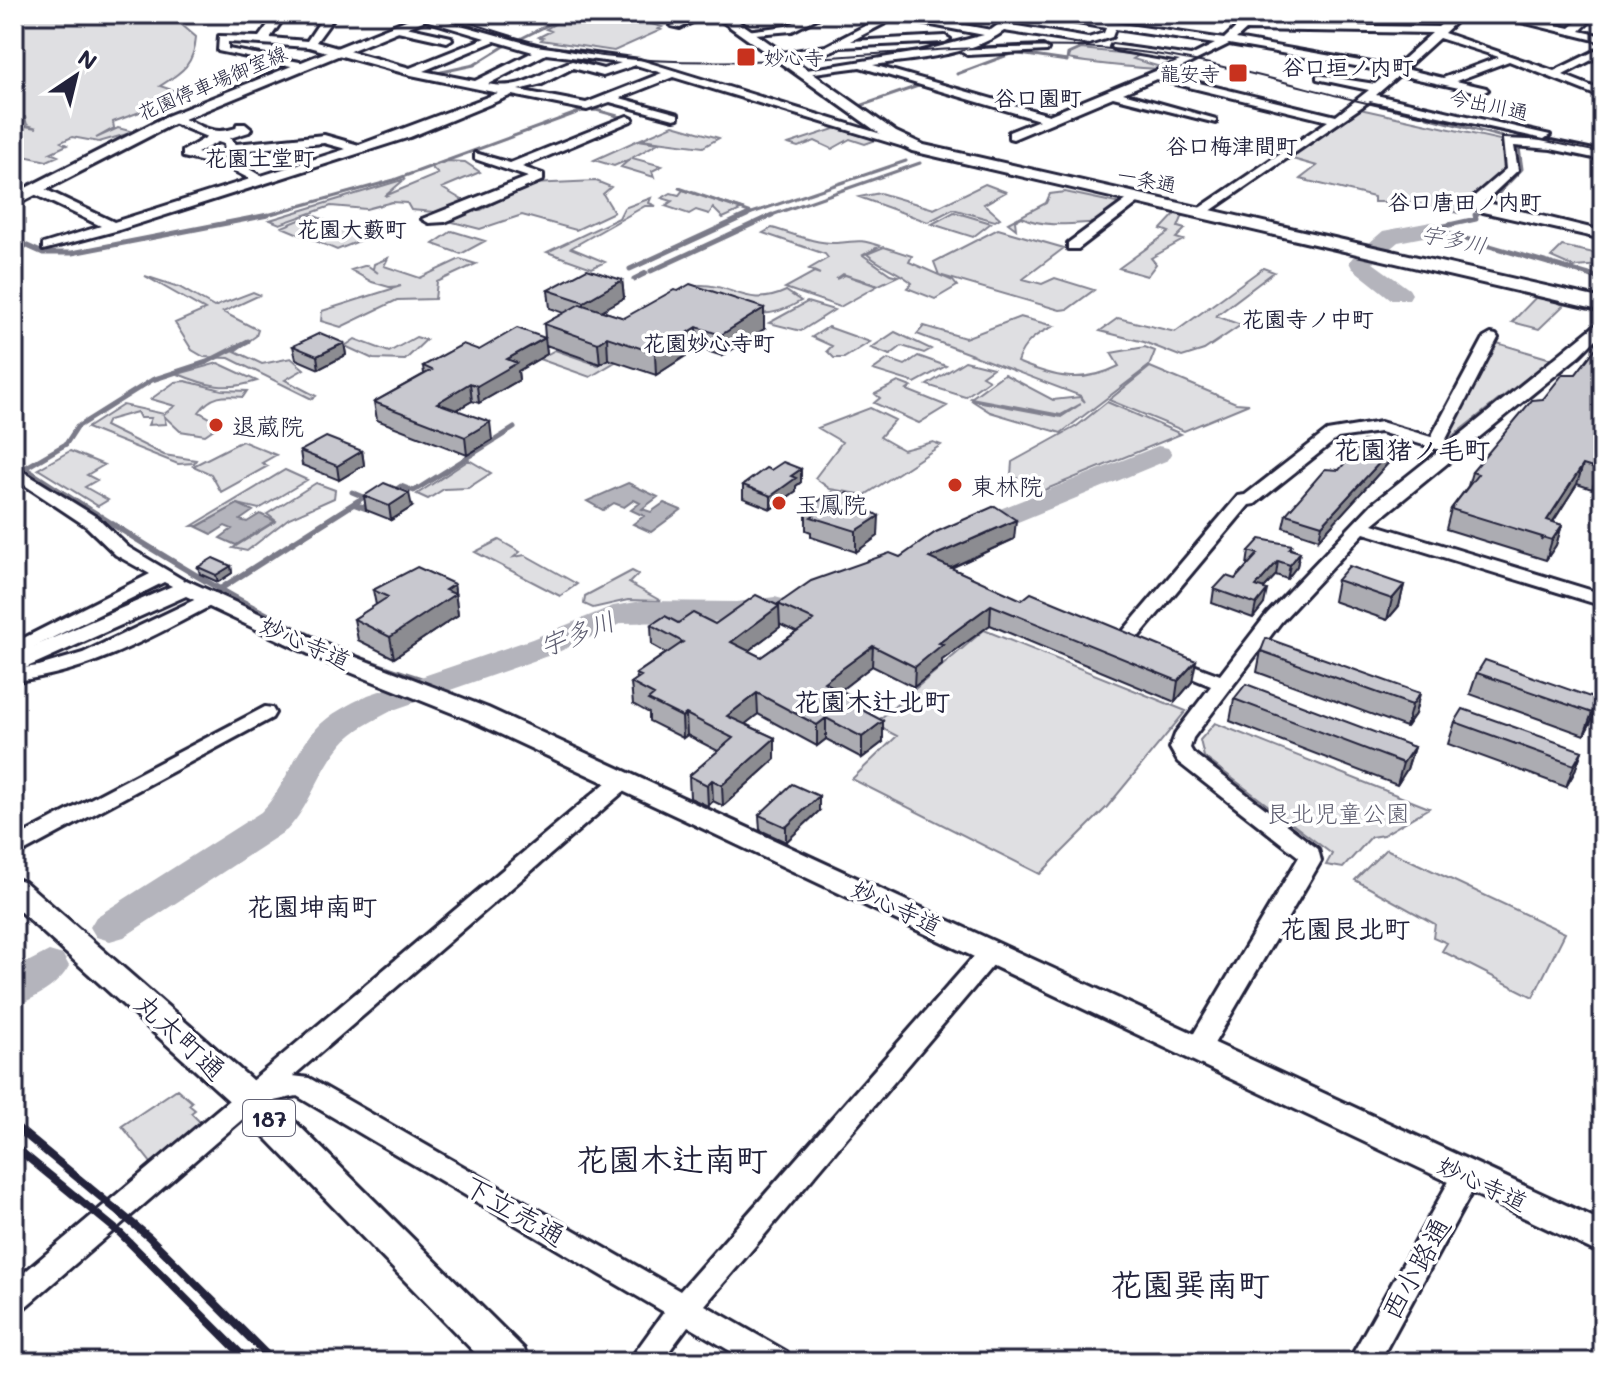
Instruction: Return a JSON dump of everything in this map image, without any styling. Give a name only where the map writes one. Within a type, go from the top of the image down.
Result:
[{"type":"main road","name":"花園停車場御室線","points":[[14,201],[172,119],[397,28],[422,15]]},
{"type":"main road","name":"一条通","points":[[731,23],[908,144],[1020,174],[1203,212],[1603,305]]},
{"type":"main road","points":[[14,665],[187,586]]},
{"type":"main road","name":"妙心寺道","points":[[187,586],[339,659],[479,714],[1199,1047],[1603,1239]]},
{"type":"main road","name":"丸太町通","points":[[14,889],[248,1097],[510,1362]]},
{"type":"street","points":[[676,26],[704,14]]},
{"type":"street","points":[[731,23],[788,29],[820,14]]},
{"type":"street","points":[[1000,14],[1018,16]]},
{"type":"street","points":[[1032,14],[1111,27],[1125,22]]},
{"type":"street","points":[[1062,14],[1125,22],[1146,32],[1291,52],[1393,74]]},
{"type":"street","points":[[1215,14],[1280,27],[1438,32]]},
{"type":"street","points":[[1255,46],[1280,27],[1290,14]]},
{"type":"street","points":[[1385,14],[1557,74],[1603,95]]},
{"type":"street","points":[[1418,14],[1454,18]]},
{"type":"street","points":[[1494,14],[1603,39]]},
{"type":"street","points":[[263,41],[269,27],[281,15],[331,18],[321,25],[310,44]]},
{"type":"street","points":[[422,15],[494,38],[545,50],[636,62],[908,144]]},
{"type":"street","points":[[775,55],[822,51],[894,15],[1089,41],[1108,35],[1111,27]]},
{"type":"street","points":[[1572,32],[1588,15]]},
{"type":"street","points":[[927,53],[967,43],[997,30],[1018,16]]},
{"type":"street","points":[[731,23],[765,18]]},
{"type":"street","points":[[1382,29],[1374,37],[1410,45],[1438,32],[1454,18]]},
{"type":"street","points":[[1013,135],[1199,57],[1225,43],[1251,20]]},
{"type":"street","points":[[1159,34],[1171,23]]},
{"type":"street","points":[[875,25],[967,43]]},
{"type":"street","points":[[269,27],[282,28]]},
{"type":"street","points":[[397,28],[447,39]]},
{"type":"street","points":[[307,30],[320,31]]},
{"type":"street","points":[[1146,32],[1136,37],[1199,57]]},
{"type":"street","points":[[301,65],[222,50],[223,38],[310,44],[411,72],[587,107],[673,73]]},
{"type":"street","points":[[411,72],[494,38]]},
{"type":"street","points":[[835,45],[945,39]]},
{"type":"street","points":[[1291,52],[1305,41]]},
{"type":"street","points":[[1225,43],[1482,90],[1464,107]]},
{"type":"street","points":[[1320,43],[1409,59]]},
{"type":"street","points":[[1203,212],[1368,97],[1409,59],[1410,45]]},
{"type":"street","points":[[1116,47],[1199,57]]},
{"type":"street","points":[[799,72],[927,53],[1043,49]]},
{"type":"street","points":[[477,85],[545,50]]},
{"type":"street","points":[[1557,74],[1603,50]]},
{"type":"street","points":[[1443,82],[1509,57]]},
{"type":"street","points":[[48,247],[360,149],[538,82],[572,64],[603,73],[636,62]]},
{"type":"street","points":[[854,63],[1049,119]]},
{"type":"street","points":[[1154,75],[1338,120]]},
{"type":"street","points":[[1321,77],[1368,97],[1515,143],[1551,145],[1603,156]]},
{"type":"street","points":[[1110,93],[1212,121]]},
{"type":"street","name":"今出川通","points":[[1368,97],[1464,107],[1603,147]]},
{"type":"street","points":[[608,98],[674,116]]},
{"type":"street","points":[[172,119],[230,142],[233,165]]},
{"type":"street","points":[[511,167],[627,119]]},
{"type":"street","points":[[241,126],[245,129],[218,137],[187,154],[233,165],[262,181]]},
{"type":"street","points":[[233,148],[324,139],[360,149]]},
{"type":"street","points":[[1515,143],[1512,170],[1475,203],[1483,208],[1603,235]]},
{"type":"street","points":[[429,219],[440,219],[539,177],[479,156]]},
{"type":"street","points":[[36,190],[114,227]]},
{"type":"street","points":[[1073,246],[1137,199]]},
{"type":"street","points":[[1199,1047],[1310,861],[1310,854],[1182,753],[1183,737],[1274,618],[1361,526],[1444,446],[1575,352],[1603,323]]},
{"type":"street","points":[[1444,446],[1491,338]]},
{"type":"street","points":[[1223,684],[1123,643],[1244,500],[1249,500],[1333,434],[1381,427],[1444,446]]},
{"type":"street","name":"妙心寺道","points":[[14,471],[92,522],[122,551],[187,586]]},
{"type":"street","points":[[1361,526],[1603,600]]},
{"type":"street","points":[[14,651],[187,586]]},
{"type":"street","points":[[14,675],[58,667],[106,649],[187,586]]},
{"type":"street","points":[[14,849],[265,713]]},
{"type":"street","points":[[14,1299],[622,781]]},
{"type":"street","points":[[643,1362],[684,1308],[992,951]]},
{"type":"street","name":"下立売通","points":[[248,1097],[300,1085],[776,1362]]},
{"type":"street","name":"西小路通","points":[[1363,1362],[1467,1175]]},
{"type":"green space","points":[[14,14],[187,14],[182,25],[196,37],[195,47],[186,67],[160,86],[175,91],[156,98],[167,102],[113,122],[114,128],[96,138],[118,128],[134,132],[99,142],[72,137],[61,142],[67,145],[50,153],[58,156],[47,161],[14,154],[14,130],[25,126],[37,128],[27,125],[25,117],[14,117]]},
{"type":"green space","points":[[572,14],[616,14],[662,27],[614,51],[541,40],[543,38],[539,37],[551,31],[546,29]]},
{"type":"green space","points":[[1081,49],[1139,55],[1133,59],[1164,68],[1069,59],[1070,54]]},
{"type":"green space","points":[[1360,109],[1500,140],[1511,166],[1458,213],[1391,198],[1386,202],[1374,202],[1374,197],[1300,179],[1317,166],[1289,158]]},
{"type":"green space","points":[[673,125],[719,138],[703,147],[641,139]]},
{"type":"green space","points":[[837,128],[876,140],[865,144],[850,139],[832,149],[815,141],[798,147],[788,144]]},
{"type":"green space","points":[[638,140],[658,143],[632,158],[662,166],[652,171],[654,177],[621,167],[630,159],[614,166],[594,160]]},
{"type":"green space","points":[[446,161],[465,162],[480,172],[442,188],[464,201],[446,213],[411,210],[407,203],[392,202],[366,209],[331,206],[280,224],[270,220],[405,179],[385,196],[438,174],[431,167]]},
{"type":"green space","points":[[596,181],[611,187],[603,194],[614,212],[576,230],[522,215],[480,229],[445,220],[461,210],[481,210],[531,184]]},
{"type":"green space","points":[[985,184],[1006,192],[984,204],[1000,218],[995,221],[953,209],[928,222],[859,197],[880,193],[934,209]]},
{"type":"green space","points":[[683,190],[743,209],[723,218],[713,208],[709,214],[696,210],[689,214],[665,206],[672,201],[662,198],[671,193],[679,195]]},
{"type":"green space","points":[[1065,192],[1126,205],[1115,214],[1104,215],[1108,219],[1103,222],[1051,224],[1022,217],[1015,221],[1016,229],[1008,223],[1046,203],[1050,194]]},
{"type":"green space","points":[[651,198],[649,203],[656,206],[645,206],[571,248],[605,262],[592,268],[547,252],[619,218],[624,208]]},
{"type":"green space","points":[[954,212],[991,223],[973,237],[932,224]]},
{"type":"green space","points":[[1176,213],[1184,213],[1178,227],[1185,229],[1176,238],[1183,240],[1151,258],[1156,264],[1147,276],[1119,268],[1169,232],[1161,229]]},
{"type":"green space","points":[[312,215],[327,221],[305,231],[321,238],[342,230],[364,239],[337,250],[282,227]]},
{"type":"green space","points":[[772,228],[820,242],[861,241],[880,246],[863,255],[890,274],[898,276],[879,285],[843,274],[836,279],[845,275],[877,286],[840,307],[785,288],[814,272],[820,274],[809,269],[828,258],[825,254],[763,233]]},
{"type":"green space","points":[[998,229],[1064,248],[1023,279],[1042,284],[1055,278],[1094,290],[1068,309],[1060,310],[939,275],[934,262]]},
{"type":"green space","points":[[452,231],[485,241],[461,254],[433,244]]},
{"type":"green space","points":[[1562,246],[1603,255],[1603,265],[1574,267],[1551,257]]},
{"type":"green space","points":[[884,247],[912,256],[909,262],[953,281],[957,286],[935,299],[907,288],[912,283],[867,254]]},
{"type":"green space","points":[[388,258],[384,266],[420,278],[460,259],[476,264],[437,282],[435,299],[397,300],[341,327],[321,321],[322,311],[401,286],[389,287],[372,282],[351,270],[367,265],[378,273],[373,269],[374,264]]},
{"type":"green space","points":[[1263,268],[1274,272],[1216,316],[1241,325],[1204,350],[1182,357],[1144,342],[1100,331],[1118,318],[1175,332]]},
{"type":"green space","points":[[145,276],[179,287],[214,307],[253,292],[260,295],[223,312],[258,330],[256,336],[235,351],[262,364],[291,358],[304,369],[285,380],[316,396],[312,399],[229,358],[204,357],[192,350],[175,323],[205,310]]},
{"type":"green space","points":[[699,285],[761,298],[786,291],[801,301],[771,313],[745,312],[690,291]]},
{"type":"green space","points":[[1539,294],[1565,299],[1561,304],[1564,305],[1539,329],[1512,322]]},
{"type":"green space","points":[[807,302],[834,310],[801,331],[769,323]]},
{"type":"green space","points":[[1020,317],[1054,326],[1031,340],[1017,362],[1043,372],[1068,377],[1092,376],[1119,366],[1111,353],[1145,347],[1155,351],[1149,366],[1061,433],[990,412],[971,400],[1061,417],[1081,404],[1061,415],[971,398],[1004,374],[1053,400],[1080,397],[1085,402],[1081,396],[917,334],[924,326],[965,338]]},
{"type":"green space","points":[[828,327],[870,342],[844,358],[834,358],[827,351],[832,346],[812,337]]},
{"type":"green space","points":[[895,332],[931,349],[924,353],[902,346],[890,355],[871,348]]},
{"type":"green space","points":[[416,337],[426,340],[405,360],[373,359],[345,346],[355,339],[389,352]]},
{"type":"green space","points":[[1497,343],[1551,359],[1450,438],[1443,436]]},
{"type":"green space","points":[[555,350],[598,365],[608,360],[615,362],[590,377],[539,359]]},
{"type":"green space","points":[[918,356],[946,366],[915,383],[873,370],[888,359],[905,365]]},
{"type":"green space","points":[[965,361],[993,368],[982,376],[989,380],[965,397],[927,385]]},
{"type":"green space","points":[[218,363],[257,381],[217,386],[178,374]]},
{"type":"green space","points":[[1150,367],[1236,403],[1249,404],[1184,431],[1109,400]]},
{"type":"green space","points":[[185,381],[222,390],[247,391],[243,397],[218,397],[204,406],[199,412],[221,424],[205,435],[180,431],[164,416],[166,424],[148,425],[151,418],[140,418],[137,412],[108,420],[105,426],[164,455],[196,460],[194,463],[178,464],[87,428],[123,405],[164,414],[175,406],[151,399],[175,382]]},
{"type":"green space","points":[[898,382],[911,387],[907,390],[947,406],[919,423],[874,403],[880,398],[875,394]]},
{"type":"green space","points":[[1107,402],[1181,434],[1042,491],[1011,475],[1012,462],[1077,426]]},
{"type":"green space","points":[[870,408],[895,420],[880,437],[903,450],[933,442],[941,445],[865,495],[830,489],[815,478],[842,442],[818,428]]},
{"type":"green space","points":[[242,441],[276,455],[262,463],[268,466],[221,492],[211,474],[193,466]]},
{"type":"green space","points":[[70,451],[104,465],[87,475],[97,480],[85,487],[108,500],[98,506],[38,469]]},
{"type":"green space","points":[[469,460],[491,473],[468,488],[444,489],[428,499],[417,494]]},
{"type":"green space","points":[[285,470],[307,480],[259,509],[238,504],[198,526],[192,526]]},
{"type":"green space","points":[[316,483],[335,490],[334,498],[289,518],[247,551],[233,548],[276,521],[267,514]]},
{"type":"green space","points":[[499,540],[520,552],[514,557],[525,555],[577,584],[560,596],[475,552]]},
{"type":"green space","points":[[632,571],[638,574],[629,583],[661,601],[628,600],[593,608],[584,604],[585,596]]},
{"type":"green space","points":[[984,630],[1186,711],[1107,807],[1040,874],[852,779],[897,736],[874,724]]},
{"type":"green space","name":"艮北児童公園","points":[[1215,723],[1429,808],[1383,835],[1371,837],[1343,868],[1326,865],[1332,854],[1204,757],[1200,740]]},
{"type":"green space","points":[[1386,849],[1565,933],[1533,997],[1442,951],[1447,943],[1433,937],[1435,924],[1355,880]]},
{"type":"green space","points":[[177,1089],[192,1102],[189,1105],[195,1110],[191,1113],[205,1127],[155,1168],[122,1126]]},
{"type":"shaded area","points":[[628,483],[658,497],[642,509],[651,512],[664,503],[681,510],[651,532],[633,524],[644,516],[631,510],[640,503],[634,500],[624,507],[614,503],[603,510],[587,501]]},
{"type":"shaded area","points":[[238,504],[253,511],[240,520],[247,522],[260,514],[275,521],[236,545],[220,538],[232,529],[225,526],[212,534],[197,527]]},
{"type":"building","points":[[587,269],[622,280],[584,302],[548,290]]},
{"type":"building","points":[[690,284],[764,308],[721,335],[697,327],[655,353],[607,337],[598,343],[544,324],[580,304],[624,318]]},
{"type":"building","points":[[517,328],[545,338],[507,359],[517,363],[477,386],[470,383],[437,403],[490,422],[465,437],[374,402],[432,370],[423,366],[463,344],[479,350]]},
{"type":"building","points":[[320,333],[344,343],[317,356],[293,346]]},
{"type":"building","points":[[1603,339],[1603,463],[1599,470],[1583,465],[1547,520],[1562,525],[1552,540],[1451,509],[1478,474],[1472,472],[1532,400],[1543,399],[1563,374],[1576,374]]},
{"type":"building","points":[[326,437],[362,451],[337,466],[300,451]]},
{"type":"building","points":[[1363,441],[1394,447],[1322,525],[1286,514],[1325,469],[1339,470]]},
{"type":"building","points":[[783,462],[801,469],[791,476],[796,478],[771,496],[743,485],[766,468],[771,470]]},
{"type":"building","points":[[384,483],[409,493],[389,506],[364,496]]},
{"type":"building","points":[[832,492],[842,496],[847,493],[866,501],[860,505],[879,516],[856,531],[811,517],[816,514],[806,510]]},
{"type":"building","points":[[995,506],[1016,520],[929,558],[1022,600],[1031,593],[1196,661],[1178,681],[991,605],[939,643],[943,644],[915,667],[873,646],[824,682],[857,699],[851,704],[883,721],[862,737],[826,718],[817,725],[757,693],[727,716],[775,738],[722,785],[712,780],[707,785],[689,776],[733,738],[686,714],[682,717],[648,700],[654,695],[631,683],[641,676],[636,674],[683,642],[651,625],[665,616],[678,623],[693,613],[715,624],[756,595],[779,606],[731,642],[761,657],[814,620],[778,604],[811,581],[890,553],[900,557],[936,532]]},
{"type":"building","points":[[1260,539],[1292,545],[1289,549],[1300,552],[1290,565],[1278,561],[1256,586],[1267,590],[1256,604],[1214,589],[1226,576],[1235,579],[1258,554],[1249,551]]},
{"type":"building","points":[[213,558],[231,566],[216,575],[198,567]]},
{"type":"building","points":[[1349,566],[1404,585],[1392,599],[1337,580]]},
{"type":"building","points":[[417,567],[454,584],[445,590],[455,594],[390,637],[354,619],[388,597],[373,590]]},
{"type":"building","points":[[1266,638],[1420,693],[1412,705],[1261,651]]},
{"type":"building","points":[[1485,660],[1599,700],[1592,713],[1477,673]]},
{"type":"building","points":[[1246,684],[1414,747],[1403,763],[1234,699]]},
{"type":"building","points":[[1463,709],[1582,751],[1574,765],[1455,722]]},
{"type":"building","points":[[792,784],[819,796],[786,827],[759,815]]},
{"type":"waterway","points":[[514,42],[570,14]]},
{"type":"waterway","points":[[957,74],[1013,53],[1067,61],[1068,54],[1095,42]]},
{"type":"waterway","points":[[437,73],[474,65],[508,44]]},
{"type":"waterway","points":[[860,106],[924,84]]},
{"type":"waterway","points":[[265,215],[394,180],[582,111],[596,110],[625,118]]},
{"type":"waterway","points":[[1427,117],[1510,139],[1519,148],[1522,169],[1476,217]]},
{"type":"waterway","points":[[752,213],[906,161]]},
{"type":"waterway","points":[[766,217],[920,163]]},
{"type":"waterway","points":[[679,188],[752,213]]},
{"type":"waterway","points":[[747,215],[752,213]]},
{"type":"waterway","points":[[14,240],[43,253],[72,253],[265,215]]},
{"type":"waterway","points":[[260,217],[265,215]]},
{"type":"waterway","points":[[630,269],[747,215]]},
{"type":"waterway","points":[[742,217],[747,215]]},
{"type":"waterway","points":[[651,271],[772,215]]},
{"type":"waterway","points":[[1431,229],[1476,219],[1475,215]]},
{"type":"waterway","name":"宇多川","points":[[1400,294],[1364,268],[1361,262],[1391,236],[1431,229]]},
{"type":"waterway","name":"宇多川","points":[[1438,231],[1603,279]]},
{"type":"waterway","points":[[634,279],[646,273]]},
{"type":"waterway","points":[[79,503],[25,468],[66,444],[77,427],[152,380],[207,362],[248,341]]},
{"type":"waterway","points":[[391,493],[401,486],[414,491],[514,428]]},
{"type":"waterway","name":"宇多川","points":[[966,533],[1158,454]]},
{"type":"waterway","points":[[352,492],[364,497],[358,501]]},
{"type":"waterway","points":[[76,501],[220,589]]},
{"type":"waterway","points":[[220,589],[358,501]]},
{"type":"waterway","points":[[354,504],[365,508],[371,505]]},
{"type":"waterway","points":[[220,589],[356,657],[432,683]]},
{"type":"waterway","name":"宇多川","points":[[110,927],[274,821],[285,810],[320,749],[335,730],[380,703],[544,646],[613,615],[661,610],[737,611],[775,607]]},
{"type":"waterway","name":"宇多川","points":[[14,990],[49,966]]},
{"type":"tram line","points":[[445,14],[562,49],[665,61],[727,62],[975,48],[1131,51],[1228,68],[1385,107],[1603,153]]},
{"type":"railway","points":[[14,1125],[149,1237],[274,1362]]},
{"type":"railway","points":[[14,1146],[120,1233],[249,1362]]},
{"type":"place","name":"妙心寺","points":[[746,57]]},
{"type":"place","name":"龍安寺","points":[[1238,73]]},
{"type":"place","name":"退蔵院","points":[[216,425]]},
{"type":"place","name":"東林院","points":[[955,485]]},
{"type":"place","name":"玉鳳院","points":[[779,503]]},
{"type":"district","name":"谷口垣ノ内町","points":[[1348,66]]},
{"type":"district","name":"谷口園町","points":[[1038,97]]},
{"type":"district","name":"谷口梅津間町","points":[[1232,145]]},
{"type":"district","name":"花園土堂町","points":[[260,157]]},
{"type":"district","name":"谷口唐田ノ内町","points":[[1465,201]]},
{"type":"district","name":"花園大藪町","points":[[352,228]]},
{"type":"district","name":"花園寺ノ中町","points":[[1308,318]]},
{"type":"district","name":"花園妙心寺町","points":[[709,342]]},
{"type":"district","name":"花園猪ノ毛町","points":[[1412,449]]},
{"type":"district","name":"花園木辻北町","points":[[872,701]]},
{"type":"district","name":"花園坤南町","points":[[312,906]]},
{"type":"district","name":"花園艮北町","points":[[1345,928]]},
{"type":"district","name":"花園木辻南町","points":[[672,1158]]},
{"type":"district","name":"花園巽南町","points":[[1190,1283]]}]
